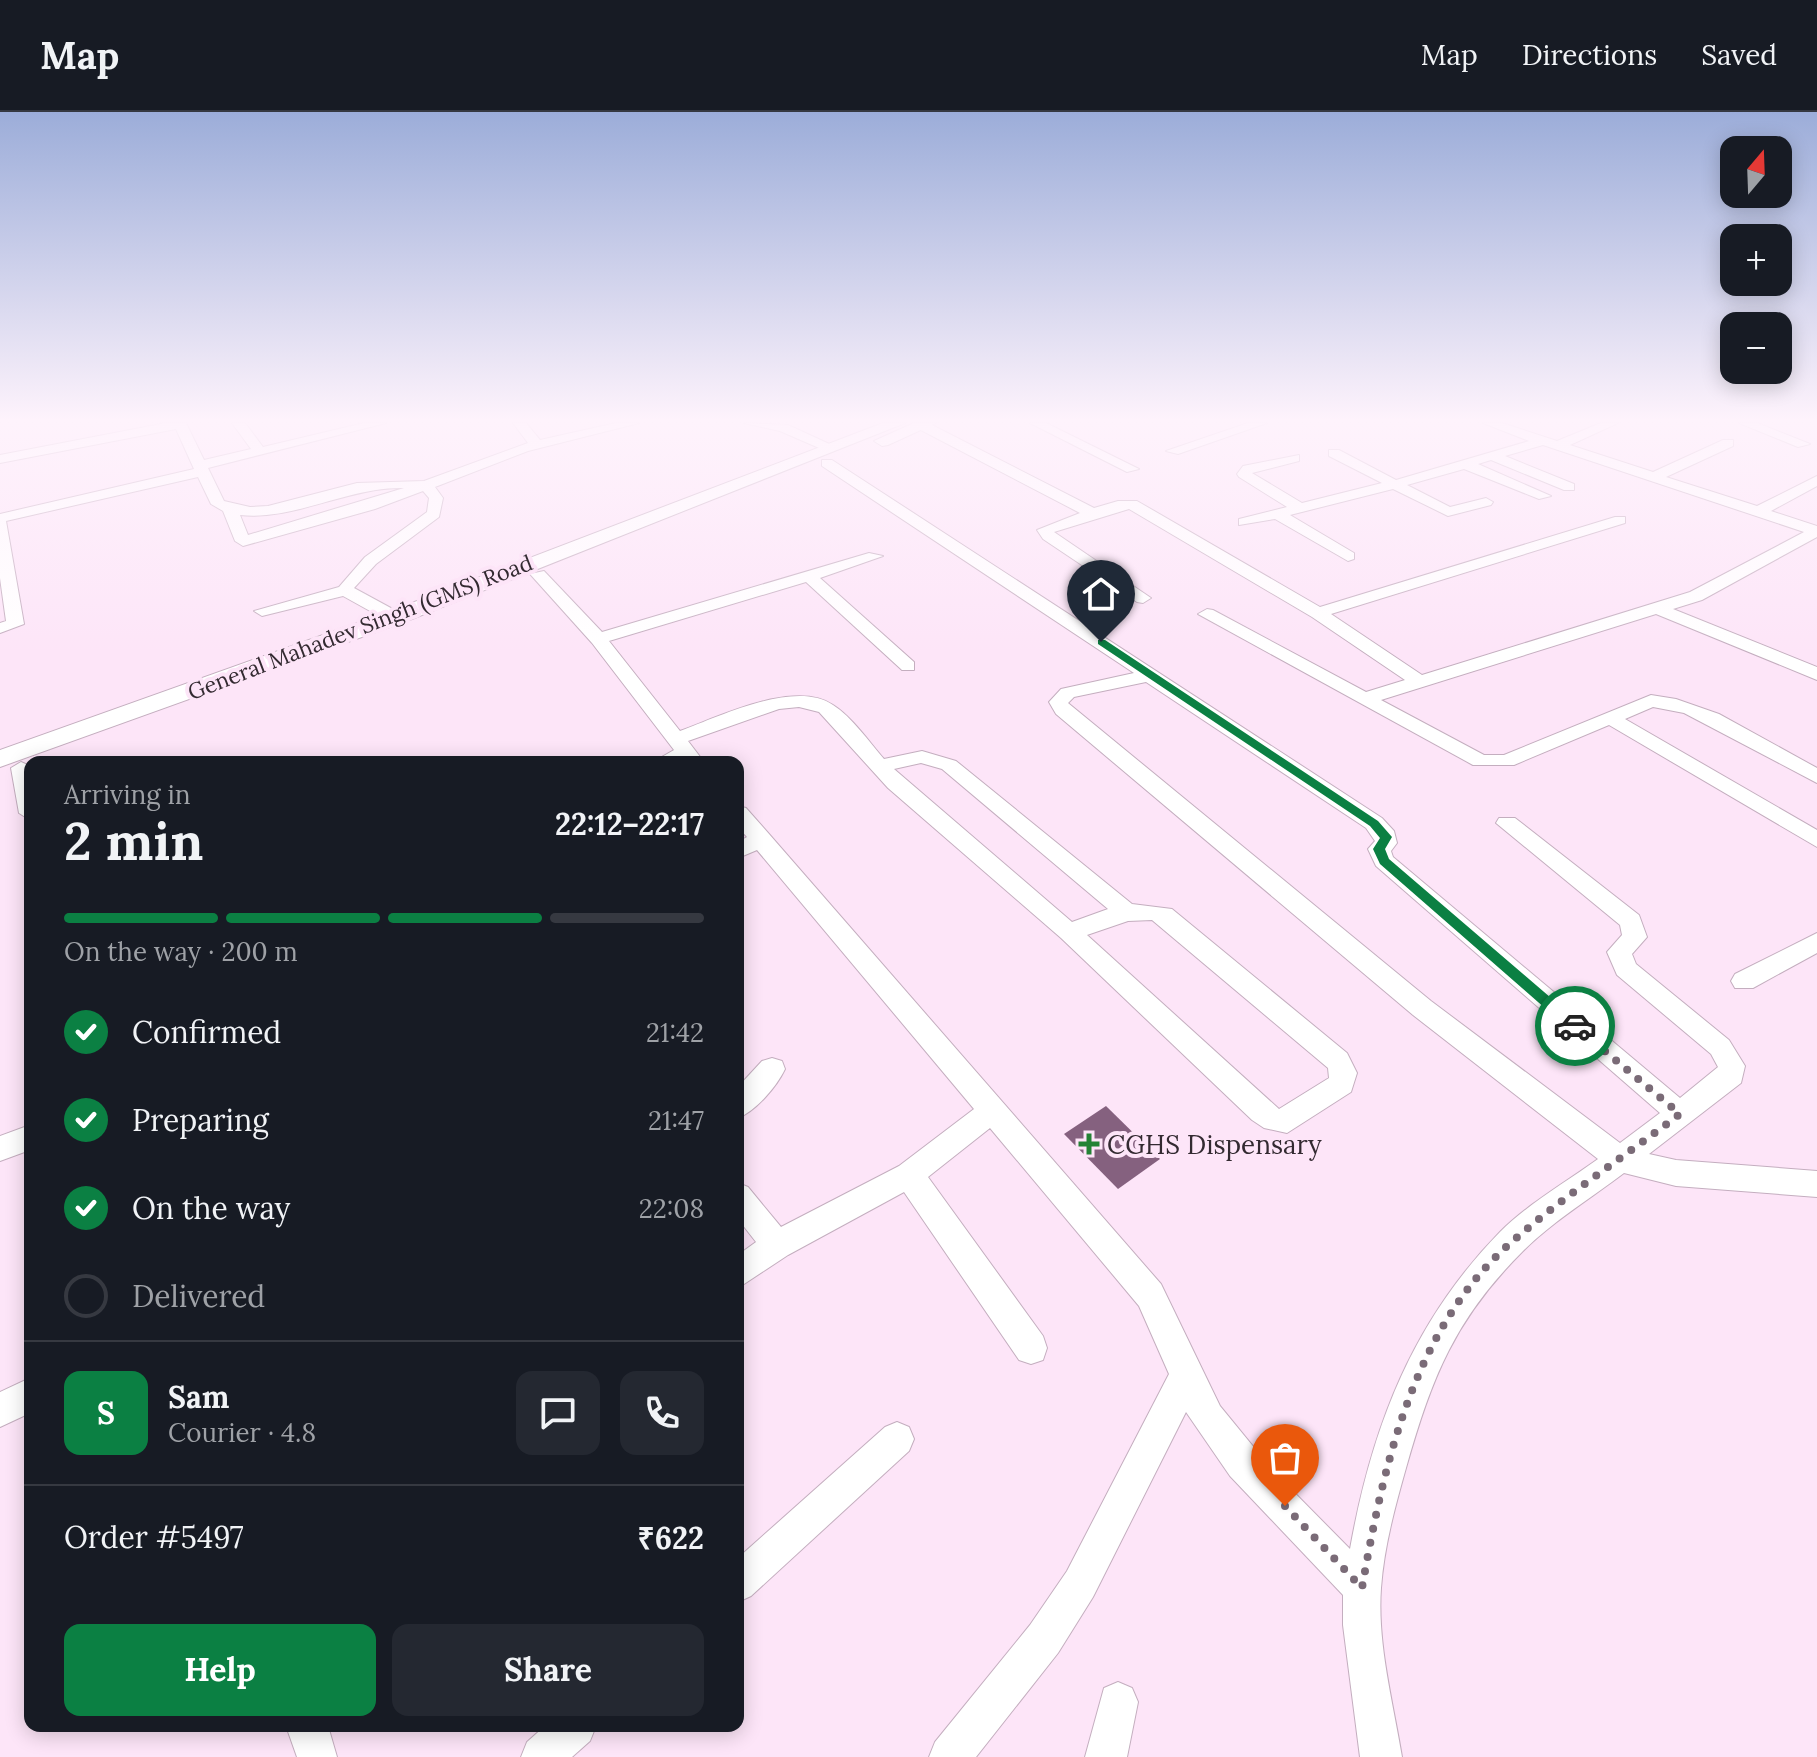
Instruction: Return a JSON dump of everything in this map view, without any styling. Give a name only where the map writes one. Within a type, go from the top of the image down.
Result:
[{"type":"street","points":[[0,628],[15,624],[0,521],[82,500]]},
{"type":"street","points":[[216,500],[230,510],[273,507],[303,500]]},
{"type":"street","points":[[230,510],[243,541],[387,500]]},
{"type":"street","points":[[345,590],[347,582],[363,568],[434,514],[436,500]]},
{"type":"street","name":"General Mahadev Singh (GMS) Road","points":[[43,756],[394,617],[709,500]]},
{"type":"street","points":[[45,756],[538,574],[720,500]]},
{"type":"street","points":[[895,500],[1374,823],[1386,837],[1379,849],[1384,861],[1680,1114]]},
{"type":"street","points":[[1066,500],[1091,513]]},
{"type":"street","points":[[1286,500],[1301,509]]},
{"type":"street","points":[[1244,522],[1336,500]]},
{"type":"street","points":[[1423,500],[1448,512],[1486,502]]},
{"type":"street","points":[[1720,500],[1817,531]]},
{"type":"street","points":[[1758,512],[1781,500]]},
{"type":"street","points":[[1143,598],[1045,533],[1050,527],[1091,513],[1125,504],[1139,507],[1318,613],[1419,681]]},
{"type":"street","points":[[1277,514],[1348,556]]},
{"type":"street","points":[[1318,613],[1620,520]]},
{"type":"street","points":[[1364,699],[1696,596],[1817,531]]},
{"type":"street","points":[[598,639],[875,556]]},
{"type":"street","points":[[538,574],[598,639],[685,751],[776,704],[812,702],[826,708],[880,766],[1069,932],[1274,1120],[1287,1121],[1341,1084],[1344,1073],[1338,1061],[1177,926],[1149,909],[1127,912],[1069,932]]},
{"type":"street","points":[[809,576],[908,666]]},
{"type":"street","points":[[262,611],[345,590],[394,617]]},
{"type":"street","points":[[1657,608],[1808,670],[1817,655]]},
{"type":"street","points":[[1207,614],[1460,752],[1494,763],[1612,719],[1651,701],[1678,703],[1817,777]]},
{"type":"street","points":[[1151,675],[1068,693],[1058,702],[1063,710],[1422,1008],[1620,1159],[1676,1173],[1817,1184]]},
{"type":"street","points":[[1612,719],[1817,840]]},
{"type":"street","points":[[880,766],[922,757],[949,765],[1127,912]]},
{"type":"street","points":[[18,766],[24,790]]},
{"type":"street","points":[[1381,1757],[1362,1625],[1362,1588],[1375,1512],[1411,1390],[1431,1346],[1460,1300],[1513,1240],[1731,1075],[1731,1059],[1626,969],[1619,952],[1635,937],[1634,929],[1621,911],[1507,823]]},
{"type":"street","points":[[749,845],[994,1109],[1150,1295],[1167,1322],[1186,1376],[1227,1445],[1362,1588]]},
{"type":"street","points":[[1744,981],[1817,942]]},
{"type":"street","points":[[744,1099],[772,1069]]},
{"type":"street","points":[[744,1269],[777,1245],[909,1175],[994,1109]]},
{"type":"street","points":[[0,1149],[24,1139]]},
{"type":"street","points":[[909,1175],[1031,1348]]},
{"type":"street","points":[[744,1204],[777,1245]]},
{"type":"street","points":[[950,1757],[1044,1639],[1080,1584],[1186,1376]]},
{"type":"street","points":[[0,1410],[24,1398]]},
{"type":"street","points":[[744,1578],[897,1439]]},
{"type":"street","points":[[1106,1757],[1118,1702]]},
{"type":"street","points":[[542,1757],[569,1732]]},
{"type":"building","points":[[1106,1106],[1160,1159],[1118,1189],[1064,1134]]},
{"type":"way so far","points":[[1285,1506],[1362,1588],[1375,1512],[1411,1390],[1431,1346],[1460,1300],[1513,1240],[1680,1114],[1575,1026]]},
{"type":"place","name":"CGHS Dispensary","points":[[1089,1144]]},
{"type":"route","points":[[1101,642],[1374,823],[1386,837],[1386,843],[1379,849],[1384,861],[1575,1026]]}]
